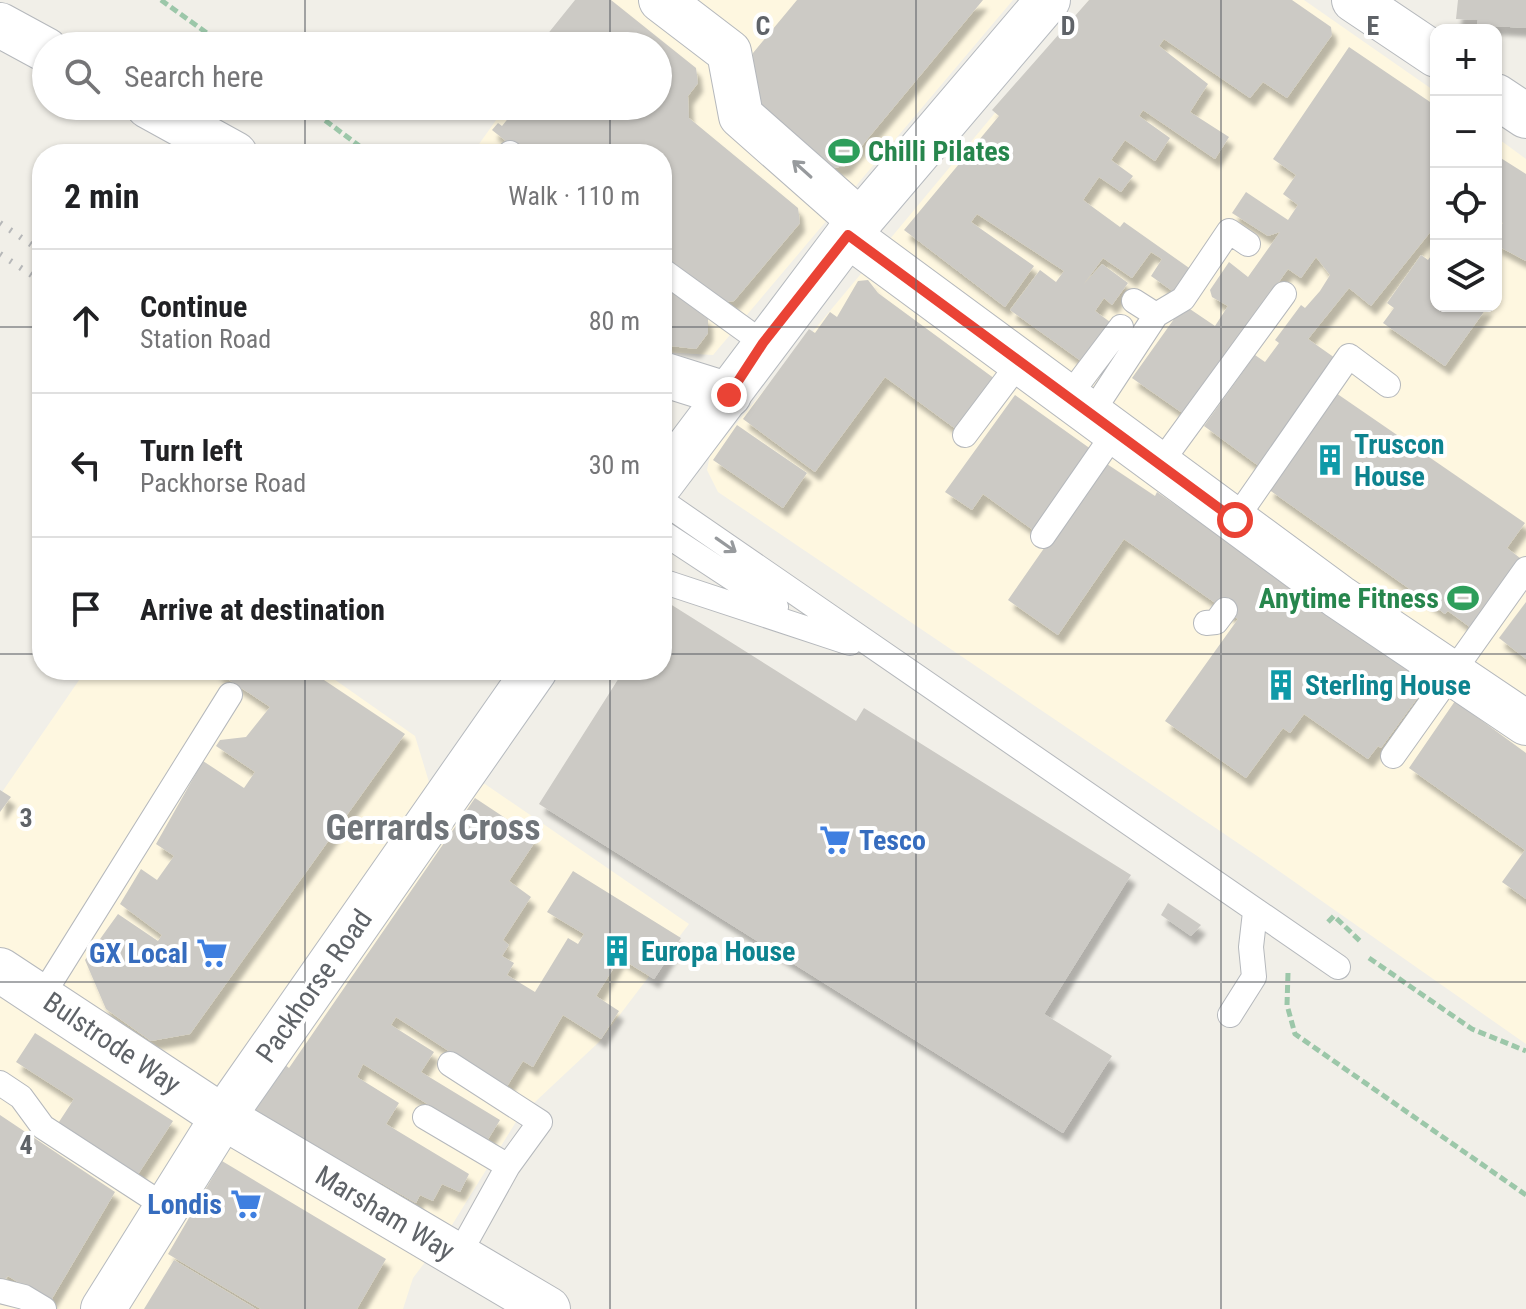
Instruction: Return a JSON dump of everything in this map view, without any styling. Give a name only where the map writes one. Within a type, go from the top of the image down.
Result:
[{"type":"street","points":[[661,0],[729,52],[741,116],[854,228],[1020,362],[1159,465],[1254,542],[1526,723]]},
{"type":"street","points":[[672,468],[729,395],[763,343],[854,228],[1048,0]]},
{"type":"street","points":[[1354,0],[1430,51]]},
{"type":"street","points":[[0,25],[32,42]]},
{"type":"street","points":[[1502,100],[1526,116]]},
{"type":"street","points":[[173,120],[217,144]]},
{"type":"street","points":[[672,377],[729,395]]},
{"type":"street","name":"Packhorse Road","points":[[103,1309],[223,1117],[528,680]]},
{"type":"street","name":"Bulstrode Way","points":[[0,970],[223,1117]]},
{"type":"street","name":"Marsham Way","points":[[223,1117],[548,1309]]},
{"type":"lane","points":[[1091,414],[1156,315],[1183,299],[1229,231],[1248,244]]},
{"type":"lane","points":[[672,277],[763,343]]},
{"type":"lane","points":[[1159,465],[1284,294]]},
{"type":"lane","points":[[1134,301],[1156,315]]},
{"type":"lane","points":[[1043,536],[1121,327]]},
{"type":"lane","points":[[1254,542],[1349,356],[1388,385]]},
{"type":"lane","points":[[965,435],[1020,362]]},
{"type":"lane","points":[[672,487],[893,661],[1338,967]]},
{"type":"lane","points":[[672,539],[774,606],[821,631]]},
{"type":"lane","points":[[1393,756],[1526,569]]},
{"type":"lane","points":[[672,584],[821,631],[893,661]]},
{"type":"lane","points":[[42,996],[230,695]]},
{"type":"lane","points":[[1230,1015],[1254,977],[1251,947],[1255,912]]},
{"type":"lane","points":[[450,1064],[540,1122],[508,1166],[458,1256]]},
{"type":"lane","points":[[0,1083],[21,1097],[43,1127],[166,1207]]},
{"type":"lane","points":[[425,1117],[508,1166]]},
{"type":"lane","points":[[0,1291],[24,1297],[44,1309]]},
{"type":"path","points":[[161,0],[206,32]]},
{"type":"path","points":[[325,120],[357,144]]},
{"type":"path","points":[[1526,1051],[1472,1029],[1370,959],[1350,928],[1334,916],[1287,959],[1287,1005],[1295,1034],[1526,1195]]},
{"type":"shaded area","points":[[583,0],[1013,0],[713,355],[672,353],[672,144],[479,144],[496,120],[672,120],[672,32],[635,32]]},
{"type":"shaded area","points":[[1089,0],[1304,0],[1430,88],[1430,312],[1502,312],[1502,141],[1526,159],[1526,1044],[1266,862],[718,492],[707,470],[710,455]]},
{"type":"shaded area","points":[[79,680],[335,680],[415,736],[432,792],[485,784],[689,924],[599,1042],[519,1117],[447,1233],[413,1278],[403,1309],[0,1309],[0,795]]},
{"type":"building","points":[[575,0],[611,0],[651,32],[549,32]]},
{"type":"building","points":[[797,0],[983,0],[845,166],[833,168],[754,103],[753,53]]},
{"type":"building","points":[[1089,0],[1292,0],[1331,27],[1332,35],[1287,98],[1263,82],[1250,98],[1164,39],[1159,46],[1208,84],[1190,112],[1229,137],[1215,159],[1143,110],[1139,116],[1170,138],[1155,161],[1125,140],[1111,160],[1133,176],[1121,192],[1099,177],[1083,200],[1120,227],[1124,222],[1192,270],[1175,293],[1151,276],[1162,259],[1151,252],[1132,278],[1103,258],[1083,285],[1102,264],[1128,283],[1112,305],[1104,298],[1095,311],[1110,322],[1081,361],[1010,310],[1040,270],[1056,282],[1064,271],[977,214],[971,222],[1034,266],[1005,307],[904,230],[999,116],[992,110]]},
{"type":"building","points":[[1458,0],[1526,0],[1526,28],[1456,19]]},
{"type":"building","points":[[1349,47],[1430,102],[1430,232],[1371,306],[1349,288],[1308,339],[1335,358],[1260,467],[1204,426],[1255,355],[1265,362],[1279,343],[1275,340],[1301,305],[1305,308],[1320,291],[1330,275],[1316,257],[1301,278],[1288,269],[1237,341],[1191,419],[1132,378],[1184,305],[1215,326],[1228,306],[1212,297],[1210,290],[1229,262],[1248,277],[1280,232],[1268,236],[1232,213],[1246,192],[1288,220],[1298,205],[1283,194],[1296,175],[1273,159]]},
{"type":"building","points":[[672,49],[696,68],[698,83],[688,96],[689,118],[798,208],[800,223],[734,301],[720,303],[672,265],[672,144],[510,144],[492,130],[498,123],[502,126],[507,120],[672,120]]},
{"type":"building","points":[[1502,159],[1526,174],[1526,261],[1502,248]]},
{"type":"building","points":[[1421,255],[1428,260],[1430,257],[1430,312],[1484,312],[1445,366],[1383,323],[1394,308],[1387,303]]},
{"type":"building","points":[[868,280],[878,293],[995,379],[957,430],[885,377],[815,472],[743,419],[809,329],[815,333],[830,312],[837,317],[858,281]]},
{"type":"building","points":[[672,292],[708,319],[708,333],[696,349],[672,346]]},
{"type":"building","points":[[1336,393],[1525,523],[1507,548],[1520,558],[1471,628],[1448,611],[1445,614],[1268,489]]},
{"type":"building","points":[[1015,395],[1095,452],[1037,533],[983,494],[972,510],[945,492]]},
{"type":"building","points":[[737,425],[807,473],[783,508],[713,460]]},
{"type":"building","points":[[1104,462],[1155,496],[1157,492],[1429,682],[1381,748],[1378,746],[1368,759],[1304,714],[1290,733],[1283,728],[1246,778],[1165,721],[1238,619],[1124,539],[1058,635],[1008,600]]},
{"type":"building","points":[[1526,602],[1526,659],[1499,638]]},
{"type":"building","name":"Tesco","points":[[672,605],[856,721],[864,708],[1131,875],[1044,1014],[1112,1056],[1063,1133],[539,804],[618,680],[672,680]]},
{"type":"building","points":[[229,680],[324,680],[405,734],[190,1034],[151,1041],[106,1009],[85,960],[118,914],[158,941],[162,935],[120,904],[141,869],[157,880],[174,856],[156,844],[203,761],[244,788],[255,772],[216,746],[220,740],[246,737],[270,707]]},
{"type":"building","points":[[1455,701],[1526,753],[1526,899],[1502,882],[1525,850],[1409,768]]},
{"type":"building","points":[[0,790],[11,797],[0,812]]},
{"type":"building","points":[[475,798],[537,839],[509,881],[531,897],[503,940],[509,945],[502,956],[514,963],[507,975],[535,992],[568,938],[578,944],[584,934],[547,912],[573,871],[681,938],[654,979],[620,958],[596,996],[619,1011],[601,1039],[563,1015],[533,1067],[523,1061],[506,1088],[396,1017],[391,1025],[434,1052],[421,1072],[500,1120],[487,1141],[363,1064],[357,1077],[399,1103],[386,1124],[469,1174],[460,1192],[442,1184],[433,1201],[420,1195],[416,1203],[254,1110],[284,1064],[289,1068]]},
{"type":"building","points":[[1168,903],[1201,925],[1191,936],[1161,915]]},
{"type":"building","points":[[35,1033],[173,1121],[133,1182],[57,1125],[74,1099],[16,1062]]},
{"type":"building","points":[[0,1115],[115,1192],[50,1302],[8,1276],[0,1285]]},
{"type":"building","name":"Londis","points":[[222,1161],[386,1259],[357,1309],[261,1309],[168,1254]]},
{"type":"building","points":[[174,1260],[256,1309],[144,1309]]},
{"type":"railway","points":[[0,223],[32,245]]},
{"type":"railway","points":[[0,254],[32,275]]},
{"type":"place","name":"Chilli Pilates","points":[[844,151]]},
{"type":"place","name":"Truscon House","points":[[1330,460]]},
{"type":"place","name":"Anytime Fitness","points":[[1463,598]]},
{"type":"place","name":"Sterling House","points":[[1281,685]]},
{"type":"place","name":"Tesco","points":[[835,840]]},
{"type":"place","name":"Europa House","points":[[617,951]]},
{"type":"place","name":"GX Local","points":[[212,953]]},
{"type":"place","name":"Londis","points":[[246,1204]]},
{"type":"district","name":"Gerrards Cross","points":[[433,828]]},
{"type":"route","points":[[729,395],[763,343],[848,235],[1235,520]]}]
